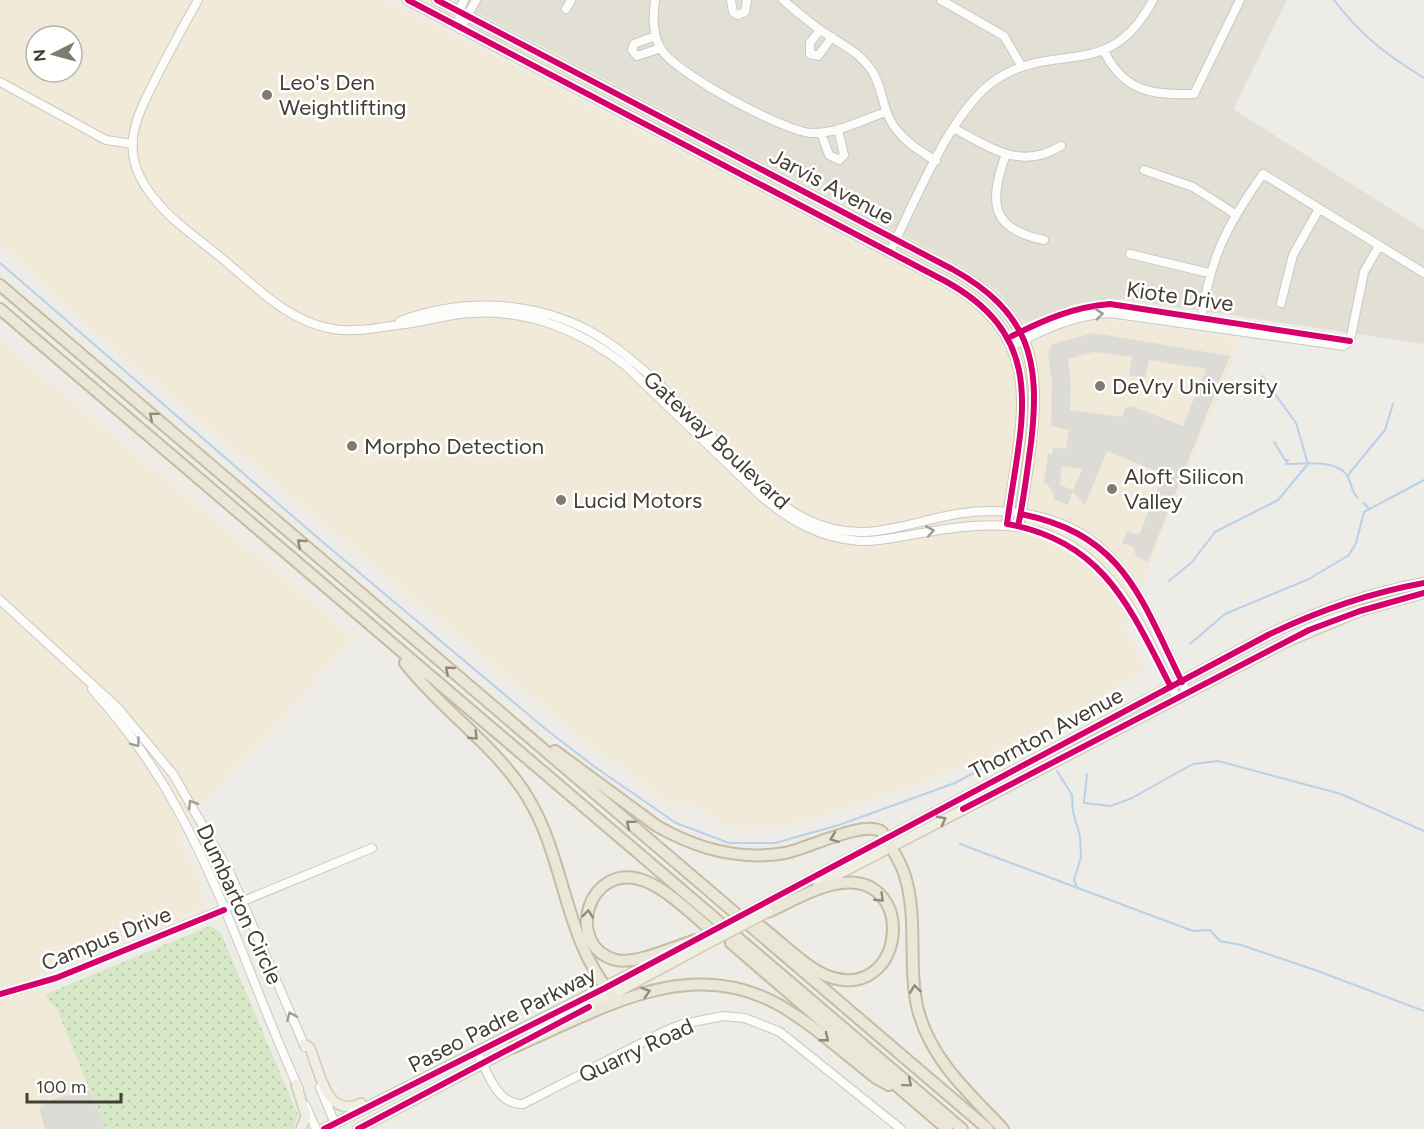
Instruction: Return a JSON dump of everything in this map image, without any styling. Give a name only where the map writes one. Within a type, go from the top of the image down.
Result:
[{"type":"highway","points":[[0,285],[988,1129]]},
{"type":"highway","points":[[0,309],[962,1129]]},
{"type":"highway","points":[[0,317],[947,1129]]},
{"type":"highway","points":[[405,663],[426,690],[501,762],[529,798],[545,835],[571,915],[608,991]]},
{"type":"highway","points":[[480,696],[657,826],[693,844],[722,852],[751,856],[788,853],[863,829],[878,829],[904,873],[908,890],[915,993],[926,1032],[944,1066],[1004,1129]]},
{"type":"highway","points":[[674,861],[829,977],[840,979],[866,975],[878,968],[893,945],[895,932],[890,911],[878,894],[866,887],[841,883],[765,908]]},
{"type":"highway","points":[[699,943],[639,958],[616,960],[597,948],[591,939],[586,915],[590,902],[604,884],[615,880],[635,878],[647,882],[789,994]]},
{"type":"highway","points":[[514,1047],[649,991],[679,985],[712,985],[746,991],[780,1005],[876,1078],[900,1089]]},
{"type":"main road","name":"Jarvis Avenue","points":[[408,0],[890,251],[966,292],[984,306],[1011,342],[1022,384],[1022,405],[1007,524]]},
{"type":"main road","name":"Jarvis Avenue","points":[[437,0],[896,240],[973,281],[993,296],[1022,336],[1035,382],[1035,406],[1018,526]]},
{"type":"main road","name":"Thornton Avenue","points":[[699,943],[888,843],[1182,681],[1316,614],[1364,596],[1424,583]]},
{"type":"main road","name":"Thornton Avenue","points":[[888,843],[1334,620],[1424,593]]},
{"type":"main road","name":"Paseo Padre Parkway","points":[[324,1129],[334,1126],[445,1067],[608,991],[699,943]]},
{"type":"main road","name":"Paseo Padre Parkway","points":[[360,1129],[484,1064],[608,991]]},
{"type":"main road","points":[[304,1044],[310,1048],[332,1102],[341,1108],[350,1109],[437,1066],[445,1067]]},
{"type":"main road","points":[[296,1084],[306,1116],[301,1129]]},
{"type":"street","points":[[0,82],[106,140],[132,144],[140,107],[198,0]]},
{"type":"street","points":[[460,29],[464,0]]},
{"type":"street","points":[[463,14],[476,0]]},
{"type":"street","points":[[566,9],[571,0]]},
{"type":"street","points":[[655,0],[655,36],[669,60],[686,74],[792,129],[821,133],[886,112]]},
{"type":"street","points":[[731,0],[733,12],[738,15],[745,12],[747,0]]},
{"type":"street","points":[[783,0],[820,30],[855,51],[872,72],[882,93],[886,112],[909,144],[936,161]]},
{"type":"street","points":[[940,0],[1004,36],[1022,67]]},
{"type":"street","points":[[890,251],[953,128],[969,103],[993,82],[1022,67],[1104,51],[1126,37],[1144,17],[1153,0]]},
{"type":"street","points":[[1104,51],[1121,78],[1143,90],[1194,94],[1240,0]]},
{"type":"street","points":[[820,30],[810,43],[810,54],[818,56],[832,37]]},
{"type":"street","points":[[655,36],[634,44],[632,50],[637,57],[661,48]]},
{"type":"street","points":[[953,128],[1005,154],[1027,157],[1045,156],[1061,146]]},
{"type":"street","points":[[821,133],[829,155],[839,159],[844,155],[844,148],[838,129]]},
{"type":"street","name":"Gateway Boulevard","points":[[132,144],[142,181],[168,214],[277,305],[314,325],[335,330],[384,327],[472,313],[543,320],[566,328],[608,351],[761,496],[789,518],[819,534],[860,541],[975,524],[1007,524],[1042,532],[1067,544],[1106,574],[1134,615],[1177,698]]},
{"type":"street","points":[[1005,154],[996,181],[995,206],[1006,226],[1022,236],[1044,240]]},
{"type":"street","points":[[1144,170],[1193,187],[1235,214]]},
{"type":"street","points":[[1200,322],[1209,273],[1235,214],[1263,174],[1424,273]]},
{"type":"street","points":[[1281,303],[1293,255],[1319,209]]},
{"type":"street","name":"Kiote Drive","points":[[1011,342],[1058,323],[1092,314],[1129,314],[1350,341],[1364,272],[1379,246]]},
{"type":"street","points":[[1130,254],[1209,273]]},
{"type":"street","name":"Gateway Boulevard","points":[[384,327],[418,314],[472,305],[521,308],[569,321],[612,345],[631,360],[775,498],[802,518],[821,526],[860,533],[882,532],[953,514],[1009,511],[1079,532],[1110,556],[1131,580],[1187,693]]},
{"type":"street","name":"Dumbarton Circle","points":[[0,600],[118,708],[173,774],[216,844],[243,900],[304,1044],[334,1126]]},
{"type":"street","name":"Dumbarton Circle","points":[[57,650],[117,717],[152,767],[201,854],[316,1129]]},
{"type":"street","name":"Campus Drive","points":[[0,994],[56,978],[372,848]]},
{"type":"street","name":"Quarry Road","points":[[477,1052],[499,1094],[506,1102],[523,1104],[682,1023],[723,1016],[745,1018],[780,1032],[901,1129]]},
{"type":"shaded area","points":[[0,0],[386,0],[960,297],[984,317],[1008,353],[1056,331],[1091,320],[1124,321],[1241,339],[1125,628],[1147,671],[990,755],[913,786],[787,826],[746,830],[725,826],[702,808],[668,801],[588,743],[96,334],[0,245]]},
{"type":"shaded area","points":[[453,0],[1287,0],[1233,109],[1424,230],[1424,344],[1122,299],[1075,304],[1025,323],[998,291],[958,264]]},
{"type":"shaded area","points":[[1094,333],[1230,356],[1148,562],[1136,556],[1133,547],[1122,543],[1127,531],[1139,535],[1163,474],[1107,451],[1085,505],[1073,491],[1068,505],[1053,499],[1054,495],[1048,485],[1044,484],[1048,453],[1052,454],[1053,447],[1066,449],[1069,430],[1051,426],[1052,381],[1048,356],[1052,344]],"holes":[[[1093,352],[1132,357],[1129,375],[1145,378],[1149,360],[1206,369],[1183,426],[1131,406],[1125,408],[1122,417],[1070,410],[1071,384],[1068,359]],[[1062,466],[1082,469],[1073,490],[1060,485]]]},
{"type":"shaded area","points":[[0,340],[355,638],[178,831],[207,900],[203,908],[38,974],[49,1002],[56,1007],[106,1129],[0,1129]]},
{"type":"shaded area","points":[[89,1090],[106,1129],[45,1129],[39,1108],[44,1106],[43,1102]]},
{"type":"green space","points":[[210,926],[220,931],[298,1115],[293,1129],[106,1129],[56,1007],[49,1002],[46,994]]},
{"type":"waterway","points":[[1334,0],[1375,44],[1424,78]]},
{"type":"waterway","points":[[0,263],[318,538],[548,731],[595,767],[676,823],[729,843],[775,843],[839,825],[955,783],[1037,739],[1043,743]]},
{"type":"waterway","points":[[1169,581],[1192,562],[1215,532],[1278,500],[1308,464],[1296,423],[1262,376]]},
{"type":"waterway","points":[[1348,475],[1385,430],[1393,404]]},
{"type":"waterway","points":[[1274,442],[1285,460],[1288,460],[1286,464],[1318,463],[1341,469],[1348,477],[1358,498]]},
{"type":"waterway","points":[[1190,644],[1225,614],[1309,579],[1349,555],[1356,543],[1364,512],[1424,480]]},
{"type":"waterway","points":[[1364,503],[1369,509]]},
{"type":"waterway","points":[[1087,774],[1084,803],[1111,806],[1132,798],[1193,764],[1218,761],[1341,794],[1424,831]]},
{"type":"waterway","points":[[1057,771],[1072,795],[1073,812],[1080,836],[1081,857],[1074,880],[1077,887]]},
{"type":"waterway","points":[[960,844],[1193,931],[1210,930],[1220,941],[1241,945],[1315,970],[1424,1011]]},
{"type":"cycle path","points":[[408,0],[945,281],[979,304],[1002,330],[1016,357],[1021,387],[1022,418],[1007,524],[1040,533],[1068,546],[1091,562],[1127,605],[1171,687]]},
{"type":"cycle path","points":[[437,0],[952,269],[978,285],[998,303],[1013,321],[1024,341],[1031,362],[1034,386],[1031,443],[1018,526]]},
{"type":"cycle path","points":[[1012,336],[1059,315],[1110,304],[1350,341]]},
{"type":"cycle path","points":[[1021,514],[1056,524],[1084,537],[1106,554],[1140,597],[1182,682]]},
{"type":"cycle path","points":[[324,1129],[605,988],[1268,635],[1344,604],[1424,583]]},
{"type":"cycle path","points":[[963,809],[1309,630],[1360,611],[1424,593]]},
{"type":"cycle path","points":[[0,994],[56,978],[224,910]]},
{"type":"cycle path","points":[[358,1129],[589,1007]]},
{"type":"place","name":"Leo's Den Weightlifting","points":[[267,95]]},
{"type":"place","name":"DeVry University","points":[[1100,386]]},
{"type":"place","name":"Morpho Detection","points":[[352,446]]},
{"type":"place","name":"Aloft Silicon Valley","points":[[1112,489]]},
{"type":"place","name":"Lucid Motors","points":[[561,500]]}]
